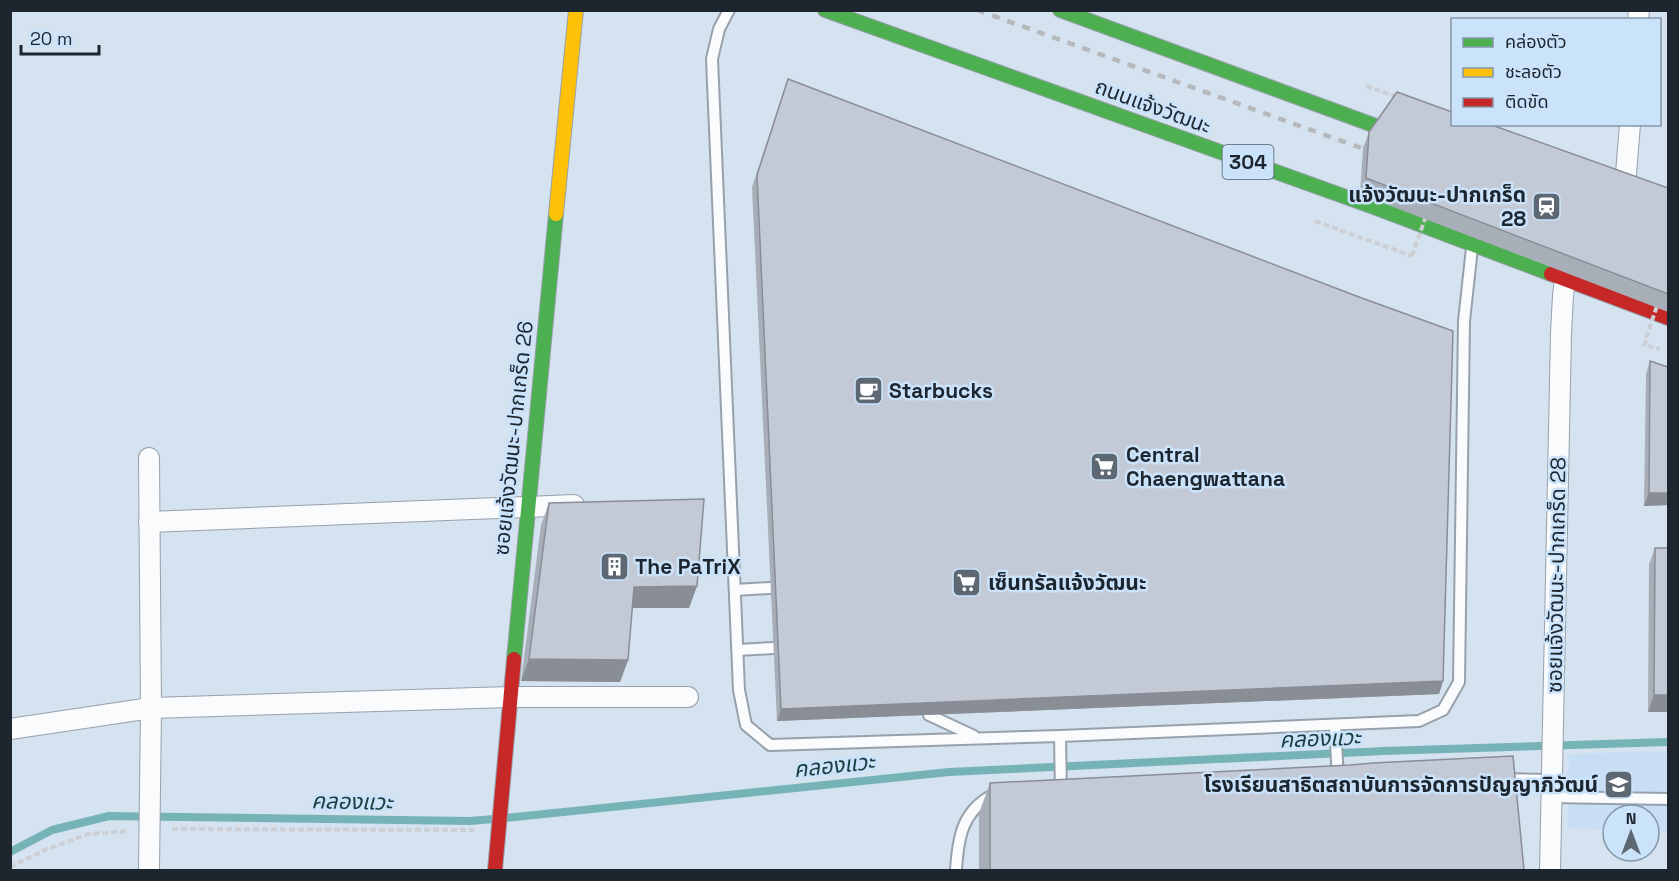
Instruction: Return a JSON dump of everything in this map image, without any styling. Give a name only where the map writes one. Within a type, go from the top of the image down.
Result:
[{"type":"main road","name":"ซอยแจ้งวัฒนะ-ปากเกร็ด 26","points":[[495,870],[576,10]]},
{"type":"main road","name":"ถนนแจ้งวัฒนะ","points":[[825,10],[1371,206],[1668,318]]},
{"type":"main road","points":[[1060,10],[1432,147]]},
{"type":"street","points":[[1622,217],[1630,126]]},
{"type":"street","name":"ซอยแจ้งวัฒนะ-ปากเกร็ด 28","points":[[1550,870],[1561,333],[1565,279]]},
{"type":"street","points":[[149,458],[151,708],[149,870]]},
{"type":"street","points":[[149,522],[596,505]]},
{"type":"street","points":[[10,729],[151,708],[510,697],[688,697]]},
{"type":"lane","points":[[729,10],[719,29],[712,59],[739,690],[746,725],[770,745],[1419,721],[1443,710],[1459,682],[1464,321],[1472,244]]},
{"type":"lane","points":[[735,590],[770,588]]},
{"type":"lane","points":[[738,650],[773,648]]},
{"type":"lane","points":[[929,715],[977,738]]},
{"type":"lane","points":[[1335,725],[1334,773],[1339,794]]},
{"type":"lane","points":[[1060,736],[1062,809]]},
{"type":"lane","points":[[1334,773],[1349,776]]},
{"type":"lane","points":[[1492,779],[1551,788],[1668,799]]},
{"type":"lane","points":[[956,870],[958,843],[969,814],[992,795],[1003,794]]},
{"type":"path","points":[[1366,86],[1399,97]]},
{"type":"path","points":[[1315,220],[1412,256],[1430,207]]},
{"type":"path","points":[[1660,349],[1644,345],[1662,294]]},
{"type":"path","points":[[10,867],[45,850],[88,834],[149,829],[499,831]]},
{"type":"shaded area","name":"โรงเรียนสาธิตสถาบันการจัดการปัญญาภิวัฒน์","points":[[1668,751],[1668,832],[1661,832],[1661,803],[1601,803],[1601,829],[1568,828],[1569,754]]},
{"type":"building","name":"Central Chaengwattana","points":[[788,79],[1453,331],[1443,681],[781,709],[757,175]]},
{"type":"building","name":"แจ้งวัฒนะ-ปากเกร็ด 28","points":[[1397,92],[1451,112],[1451,126],[1495,126],[1668,188],[1668,294],[1366,178],[1369,132]]},
{"type":"building","points":[[1650,361],[1668,367],[1668,493],[1649,493]]},
{"type":"building","name":"The PaTriX","points":[[704,499],[697,586],[634,587],[628,660],[529,659],[549,503]]},
{"type":"building","points":[[1655,548],[1668,548],[1668,695],[1654,695]]},
{"type":"building","points":[[1513,756],[1524,870],[990,870],[990,783]]},
{"type":"waterway","name":"คลองแวะ","points":[[506,818],[949,772],[1383,751],[1668,742]]},
{"type":"waterway","name":"คลองแวะ","points":[[10,852],[52,830],[109,816],[470,821],[494,819]]},
{"type":"railway","points":[[977,10],[1378,154]]},
{"type":"traffic: fast","points":[[825,10],[1371,206],[1551,274]]},
{"type":"traffic: fast","points":[[1060,10],[1414,140]]},
{"type":"traffic: fast","points":[[514,659],[556,214]]},
{"type":"traffic: slow","points":[[556,214],[576,10]]},
{"type":"traffic: jam","points":[[1551,274],[1668,318]]},
{"type":"traffic: jam","points":[[495,870],[514,659]]},
{"type":"place","name":"แจ้งวัฒนะ-ปากเกร็ด 28","points":[[1547,206]]},
{"type":"place","name":"Starbucks","points":[[868,390]]},
{"type":"place","name":"Central Chaengwattana","points":[[1105,466]]},
{"type":"place","name":"The PaTriX","points":[[614,566]]},
{"type":"place","name":"เซ็นทรัลแจ้งวัฒนะ","points":[[967,582]]},
{"type":"place","name":"โรงเรียนสาธิตสถาบันการจัดการปัญญาภิวัฒน์","points":[[1619,784]]}]
